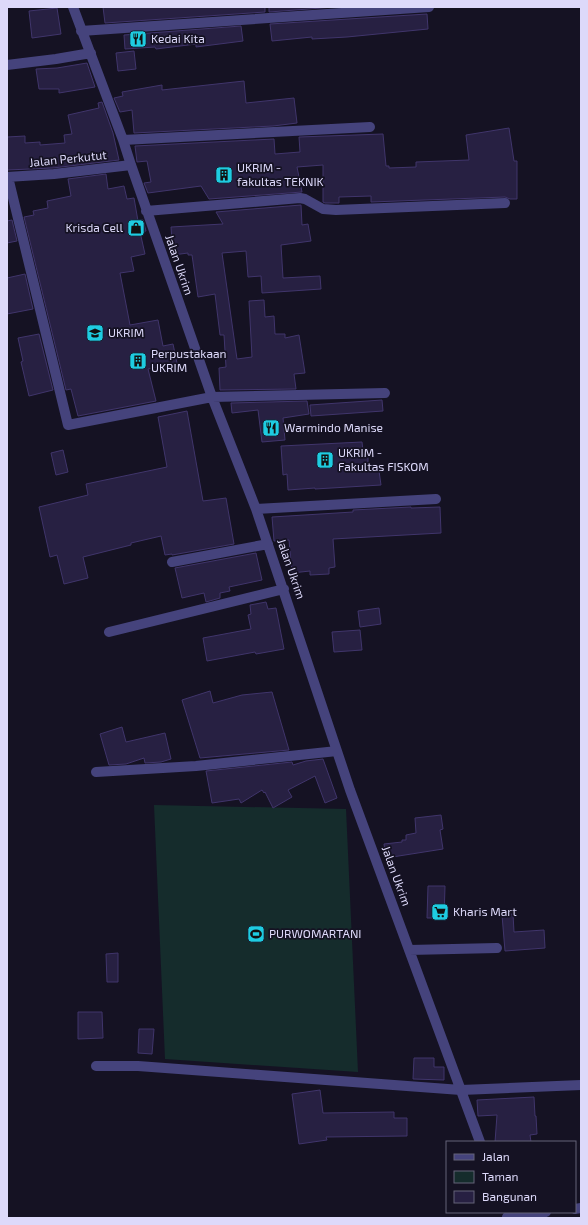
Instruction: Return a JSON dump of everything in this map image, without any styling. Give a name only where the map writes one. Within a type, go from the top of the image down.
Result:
[{"type":"street","name":"Jalan Ukrim","points":[[73,7],[123,140],[146,211],[212,397],[256,509],[350,790],[480,1141]]},
{"type":"street","points":[[81,31],[429,7]]},
{"type":"street","points":[[7,65],[91,53]]},
{"type":"street","points":[[123,140],[370,127]]},
{"type":"street","name":"Jalan Perkutut","points":[[8,177],[54,174],[131,165]]},
{"type":"street","points":[[8,177],[68,425],[212,397],[385,393]]},
{"type":"street","points":[[146,211],[300,198],[305,199],[323,209],[336,210],[505,203]]},
{"type":"street","points":[[256,509],[436,498]]},
{"type":"street","points":[[172,562],[268,544]]},
{"type":"street","points":[[109,632],[284,589]]},
{"type":"street","points":[[96,772],[196,766],[337,751]]},
{"type":"street","points":[[409,950],[497,948]]},
{"type":"street","points":[[96,1066],[138,1066],[461,1090],[581,1085]]},
{"type":"street","points":[[506,1216],[536,1213]]},
{"type":"green space","name":"PURWOMARTANI","points":[[154,805],[346,809],[358,1072],[165,1059]]},
{"type":"building","points":[[103,7],[265,7],[265,12],[105,23]]},
{"type":"building","points":[[269,7],[335,7],[269,12]]},
{"type":"building","points":[[57,8],[61,34],[32,38],[29,11]]},
{"type":"building","points":[[427,14],[428,29],[347,37],[312,39],[312,37],[272,41],[270,24]]},
{"type":"building","points":[[241,26],[243,41],[196,47],[196,44],[156,49],[155,47],[125,49],[124,35]]},
{"type":"building","points":[[134,51],[136,69],[118,71],[116,53]]},
{"type":"building","points":[[87,63],[95,87],[59,93],[59,89],[39,89],[36,69],[57,68]]},
{"type":"building","points":[[244,81],[246,103],[294,98],[297,123],[273,126],[134,133],[132,110],[120,112],[114,98],[123,96],[122,92],[162,85],[162,90]]},
{"type":"building","points":[[102,102],[113,133],[119,160],[53,168],[7,170],[7,137],[25,136],[25,143],[40,142],[40,145],[65,143],[64,135],[72,134],[68,115],[99,108],[98,103]]},
{"type":"building","points":[[509,128],[514,161],[517,161],[517,199],[505,197],[371,202],[371,196],[339,197],[339,203],[325,203],[323,202],[323,165],[297,167],[302,192],[209,199],[201,186],[148,193],[144,183],[151,182],[147,161],[137,162],[135,146],[274,139],[275,154],[300,152],[299,137],[383,134],[386,166],[389,166],[389,168],[416,167],[416,162],[469,160],[466,135]]},
{"type":"building","points":[[106,174],[108,189],[124,186],[127,199],[134,198],[138,221],[143,220],[146,231],[140,232],[145,254],[131,257],[134,271],[120,273],[130,325],[158,320],[163,346],[173,344],[177,363],[148,369],[156,401],[78,416],[71,389],[66,390],[24,217],[34,215],[33,211],[48,208],[47,201],[71,196],[68,179]]},
{"type":"building","points":[[301,205],[302,225],[308,224],[311,241],[281,245],[283,278],[320,276],[321,289],[262,293],[261,276],[248,277],[246,251],[222,253],[237,359],[252,357],[249,301],[264,300],[265,317],[274,316],[275,334],[285,334],[285,338],[299,335],[305,373],[294,374],[296,389],[220,390],[219,368],[226,367],[224,335],[220,335],[215,294],[198,297],[192,255],[188,255],[188,253],[173,255],[171,227],[223,224],[216,212]]},
{"type":"building","points":[[12,220],[17,241],[7,243],[7,221]]},
{"type":"building","points":[[25,274],[33,309],[7,314],[7,278]]},
{"type":"building","points":[[39,334],[53,390],[29,396],[21,362],[23,361],[18,338]]},
{"type":"building","points":[[382,400],[383,411],[311,416],[310,405]]},
{"type":"building","points":[[307,401],[309,414],[283,418],[285,440],[262,442],[258,410],[232,413],[231,403]]},
{"type":"building","points":[[187,411],[203,501],[226,498],[234,544],[165,555],[161,536],[131,543],[131,545],[83,557],[88,578],[64,584],[57,555],[50,557],[39,507],[88,495],[86,484],[167,467],[158,417]]},
{"type":"building","name":"UKRIM - Fakultas FISKOM","points":[[362,442],[363,451],[368,451],[368,471],[379,471],[381,485],[288,490],[287,474],[283,475],[281,446]]},
{"type":"building","points":[[63,450],[68,472],[56,475],[51,453]]},
{"type":"building","points":[[411,507],[440,507],[441,533],[333,539],[335,567],[329,568],[329,574],[310,575],[310,571],[292,573],[289,540],[274,541],[272,517]]},
{"type":"building","points":[[256,553],[262,580],[229,587],[230,591],[220,593],[220,598],[206,602],[204,593],[182,598],[175,568]]},
{"type":"building","points":[[266,602],[268,609],[276,608],[284,649],[256,654],[255,652],[207,661],[203,638],[251,629],[248,615],[251,614],[250,605]]},
{"type":"building","points":[[379,608],[381,624],[360,627],[358,611]]},
{"type":"building","points":[[360,630],[362,650],[334,652],[332,632]]},
{"type":"building","points":[[210,691],[213,703],[242,695],[272,692],[289,750],[200,758],[182,700]]},
{"type":"building","points":[[122,727],[126,742],[165,733],[171,759],[161,762],[145,763],[144,758],[126,764],[109,765],[100,734]]},
{"type":"building","points":[[323,759],[337,798],[325,803],[315,776],[288,790],[292,797],[273,808],[265,792],[264,793],[262,790],[241,803],[239,799],[212,803],[206,771],[292,762],[293,765],[306,761]]},
{"type":"building","points":[[441,815],[443,829],[440,830],[443,849],[386,858],[384,844],[402,842],[402,840],[406,840],[406,835],[416,833],[415,818]]},
{"type":"building","points":[[428,886],[445,886],[444,918],[427,918]]},
{"type":"building","points":[[513,914],[514,932],[544,930],[545,948],[505,951],[502,915]]},
{"type":"building","points":[[118,953],[118,982],[107,982],[106,954]]},
{"type":"building","points":[[78,1012],[102,1012],[103,1038],[78,1039]]},
{"type":"building","points":[[139,1029],[154,1029],[152,1054],[138,1053]]},
{"type":"building","points":[[414,1058],[434,1058],[434,1067],[444,1067],[444,1080],[413,1079]]},
{"type":"building","points":[[320,1090],[323,1113],[394,1112],[394,1118],[407,1118],[407,1136],[326,1137],[327,1140],[299,1144],[292,1094]]},
{"type":"building","points":[[534,1097],[537,1134],[530,1135],[531,1141],[495,1141],[497,1115],[478,1116],[477,1100]]},
{"type":"place","name":"Kedai Kita","points":[[138,39]]},
{"type":"place","name":"UKRIM - fakultas TEKNIK","points":[[224,175]]},
{"type":"place","name":"Krisda Cell","points":[[136,228]]},
{"type":"place","name":"UKRIM","points":[[95,333]]},
{"type":"place","name":"Perpustakaan UKRIM","points":[[138,361]]},
{"type":"place","name":"Warmindo Manise","points":[[271,428]]},
{"type":"place","name":"UKRIM - Fakultas FISKOM","points":[[325,460]]},
{"type":"place","name":"Kharis Mart","points":[[440,912]]},
{"type":"place","name":"PURWOMARTANI","points":[[256,934]]}]
